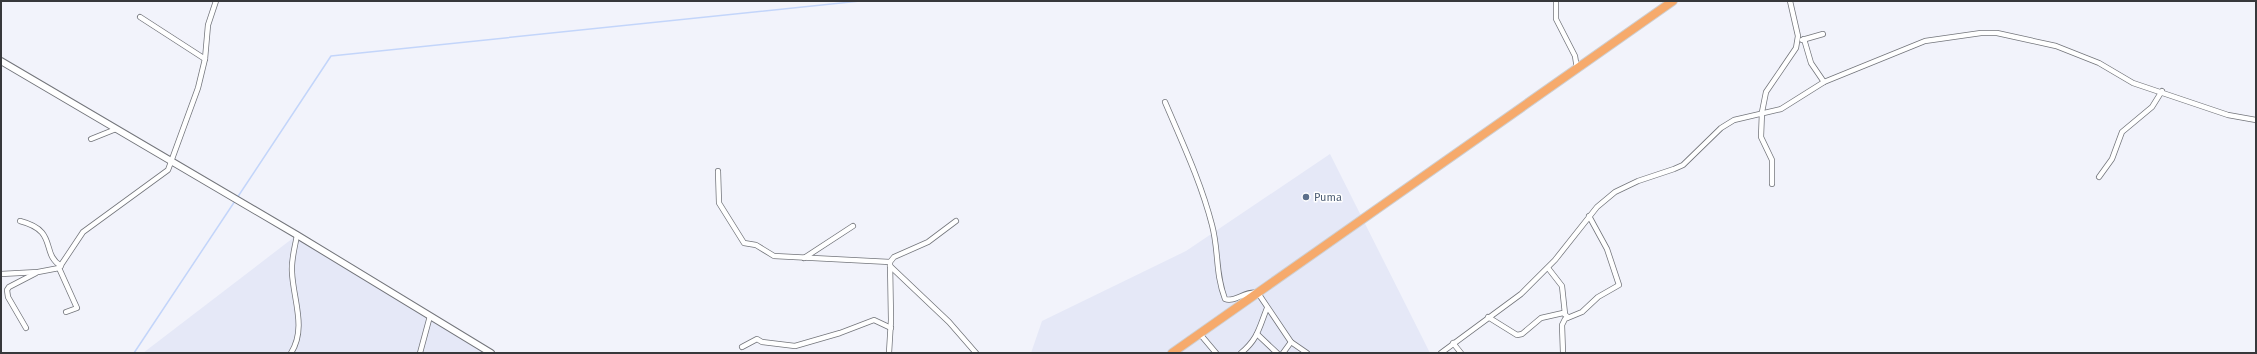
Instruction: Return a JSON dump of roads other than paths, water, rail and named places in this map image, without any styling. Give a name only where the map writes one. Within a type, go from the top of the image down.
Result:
[{"type":"highway","points":[[1172,353],[1673,1]]},
{"type":"street","points":[[1,274],[38,272],[60,267],[83,232],[168,170],[193,107],[205,59],[208,25],[216,1]]},
{"type":"street","points":[[1556,1],[1556,19],[1575,56],[1577,69]]},
{"type":"street","points":[[1772,184],[1772,160],[1761,137],[1762,112],[1766,92],[1796,48],[1798,41],[1790,1]]},
{"type":"street","points":[[140,17],[205,59]]},
{"type":"street","points":[[1441,353],[1521,294],[1548,268],[1589,216],[1604,200],[1628,185],[1683,165],[1721,128],[1734,120],[1762,112],[1782,109],[1824,82],[1925,41],[1981,33],[1997,33],[2056,46],[2099,63],[2133,83],[2162,91],[2228,115],[2256,120]]},
{"type":"street","points":[[1798,41],[1823,34]]},
{"type":"street","points":[[1804,39],[1811,63],[1824,82]]},
{"type":"street","points":[[1,61],[172,163],[297,235],[491,353]]},
{"type":"street","points":[[2099,177],[2112,159],[2122,132],[2152,107],[2162,91]]},
{"type":"street","points":[[1165,102],[1207,206],[1216,237],[1218,278],[1225,299],[1230,301],[1244,294],[1258,293],[1291,342],[1307,353]]},
{"type":"street","points":[[91,139],[116,129]]},
{"type":"street","points":[[718,171],[719,203],[744,243],[756,245],[774,256],[866,259],[890,264],[949,322],[976,353]]},
{"type":"street","points":[[1488,317],[1517,335],[1522,334],[1541,318],[1582,312],[1598,297],[1620,285],[1607,249],[1589,216]]},
{"type":"street","points":[[20,221],[34,225],[44,235],[54,261],[60,267],[77,308],[66,312]]},
{"type":"street","points":[[889,353],[891,328],[890,264],[894,257],[928,242],[956,222]]},
{"type":"street","points":[[804,258],[853,226]]},
{"type":"street","points":[[291,353],[296,343],[298,328],[298,308],[292,271],[297,235]]},
{"type":"street","points":[[1548,268],[1562,286],[1566,315],[1562,325],[1563,353]]},
{"type":"street","points":[[26,328],[8,296],[7,290],[8,287],[38,272]]},
{"type":"street","points":[[1241,353],[1252,344],[1258,334],[1259,324],[1267,308]]},
{"type":"street","points":[[420,353],[430,316]]},
{"type":"street","points":[[742,347],[757,339],[762,342],[795,346],[840,333],[874,320],[891,328]]},
{"type":"street","points":[[1200,334],[1216,353]]},
{"type":"street","points":[[1258,334],[1277,353]]},
{"type":"street","points":[[1283,353],[1291,342]]},
{"type":"street","points":[[1453,343],[1461,353]]},
{"type":"waterway","points":[[237,198],[331,56],[860,1]]},
{"type":"waterway","points":[[134,353],[235,201]]},
{"type":"place","name":"Puma","points":[[1306,197]]}]
